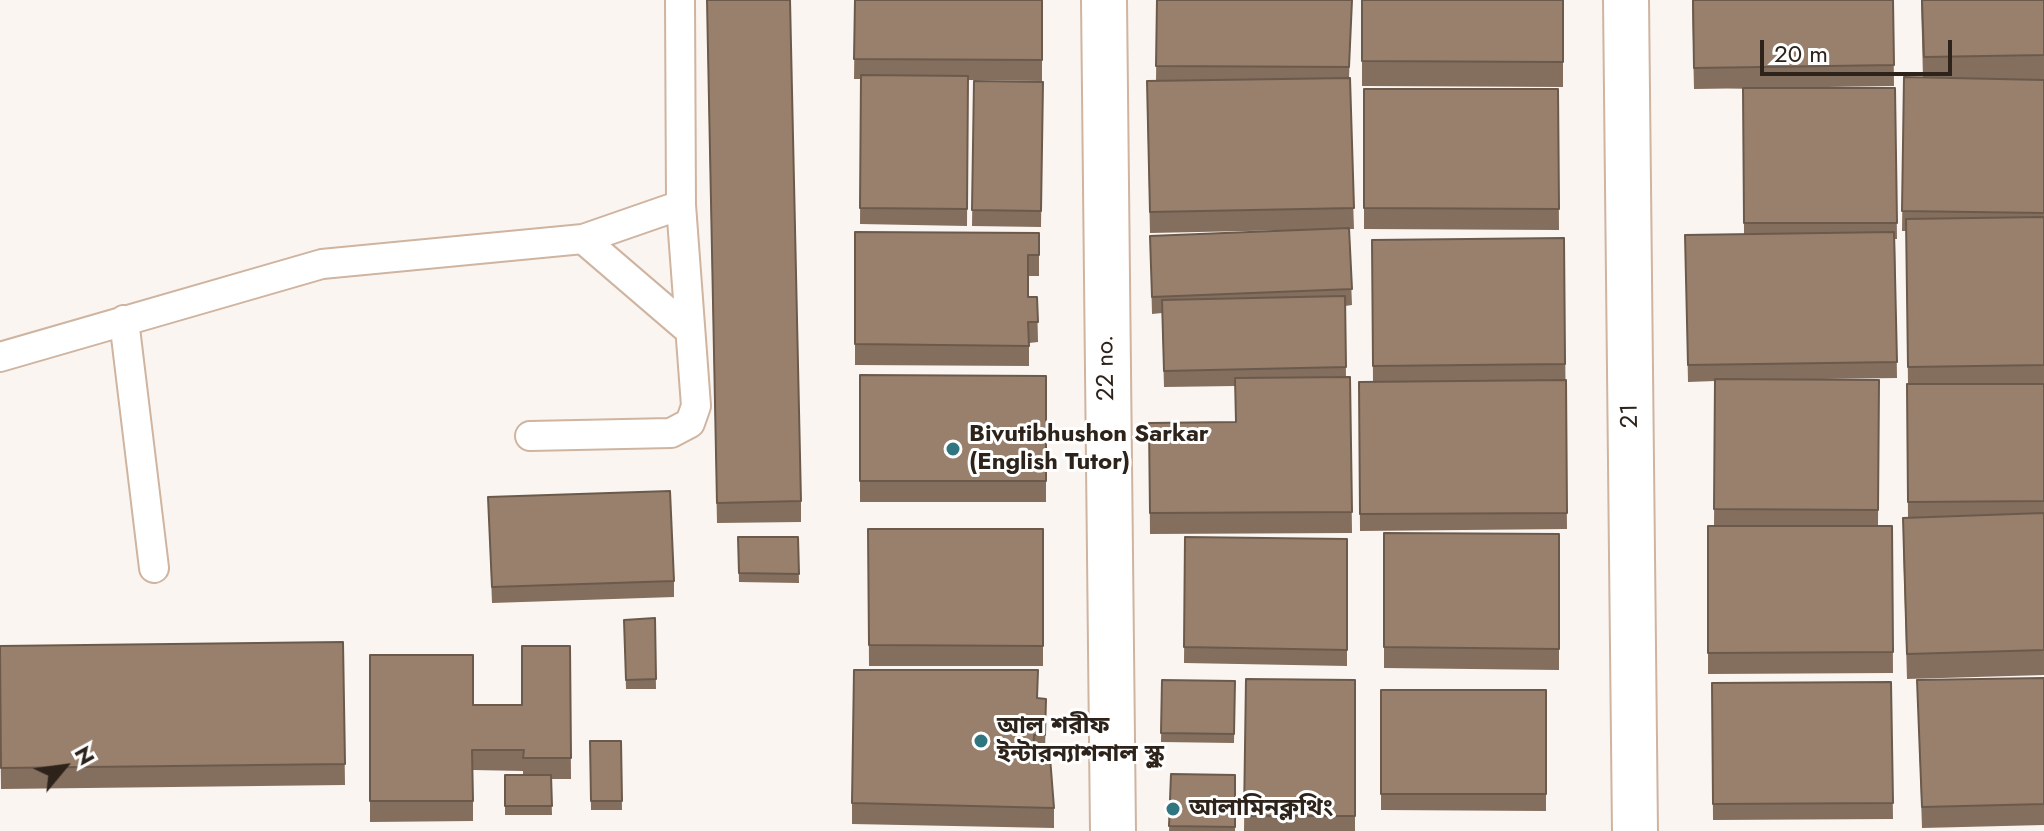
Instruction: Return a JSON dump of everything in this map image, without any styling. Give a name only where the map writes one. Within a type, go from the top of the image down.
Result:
[{"type":"street","name":"22 no.","points":[[1104,0],[1113,831]]},
{"type":"street","name":"21","points":[[1626,0],[1635,831]]},
{"type":"lane","points":[[530,436],[671,433],[690,423],[696,406],[681,205],[680,0]]},
{"type":"lane","points":[[0,357],[322,264],[583,239],[681,205]]},
{"type":"lane","points":[[583,239],[689,330]]},
{"type":"lane","points":[[124,320],[154,568]]},
{"type":"building","points":[[707,0],[790,0],[801,501],[717,503]]},
{"type":"building","points":[[855,0],[1042,0],[1042,60],[854,59]]},
{"type":"building","points":[[1157,0],[1352,0],[1349,67],[1156,66]]},
{"type":"building","points":[[1362,0],[1563,0],[1563,62],[1362,61]]},
{"type":"building","points":[[1693,0],[1893,0],[1894,65],[1694,68]]},
{"type":"building","points":[[1922,0],[2044,0],[2044,55],[1924,57]]},
{"type":"building","points":[[861,75],[968,76],[967,209],[860,208]]},
{"type":"building","points":[[1904,77],[2044,80],[2044,213],[1902,211]]},
{"type":"building","points":[[1350,78],[1354,208],[1150,212],[1147,81]]},
{"type":"building","points":[[974,81],[1043,82],[1041,211],[972,210]]},
{"type":"building","points":[[1743,88],[1895,88],[1897,223],[1744,223]]},
{"type":"building","points":[[1364,89],[1558,89],[1559,209],[1364,208]]},
{"type":"building","points":[[2044,217],[2044,365],[1908,367],[1906,219]]},
{"type":"building","points":[[1349,228],[1352,289],[1152,297],[1150,236]]},
{"type":"building","points":[[855,232],[1039,233],[1039,255],[1028,255],[1028,297],[1037,297],[1038,322],[1028,322],[1029,346],[855,344]]},
{"type":"building","points":[[1894,232],[1897,362],[1688,365],[1685,235]]},
{"type":"building","points":[[1564,238],[1565,364],[1373,366],[1372,240]]},
{"type":"building","points":[[1345,296],[1346,367],[1164,371],[1162,300]]},
{"type":"building","name":"Bivutibhushon Sarkar (English Tutor)","points":[[860,375],[1046,376],[1046,481],[860,481]]},
{"type":"building","points":[[1350,377],[1352,512],[1150,513],[1149,423],[1236,422],[1235,378]]},
{"type":"building","points":[[1715,379],[1879,380],[1878,510],[1714,509]]},
{"type":"building","points":[[1566,380],[1567,513],[1360,514],[1359,382]]},
{"type":"building","points":[[1907,384],[2044,384],[2044,501],[1908,502]]},
{"type":"building","points":[[670,491],[674,581],[492,587],[488,497]]},
{"type":"building","points":[[2044,513],[2044,650],[1907,654],[1903,518]]},
{"type":"building","points":[[1708,526],[1892,526],[1893,652],[1708,653]]},
{"type":"building","points":[[868,529],[1043,529],[1043,646],[869,645]]},
{"type":"building","points":[[1384,533],[1559,534],[1559,649],[1384,647]]},
{"type":"building","points":[[738,537],[798,537],[799,574],[739,573]]},
{"type":"building","points":[[1185,537],[1347,539],[1347,650],[1184,647]]},
{"type":"building","points":[[655,618],[656,679],[626,680],[624,620]]},
{"type":"building","points":[[343,642],[345,764],[1,768],[0,646]]},
{"type":"building","points":[[522,646],[570,646],[571,758],[523,758],[524,750],[472,750],[473,801],[370,801],[370,655],[473,655],[473,705],[522,705]]},
{"type":"building","points":[[854,670],[1038,670],[1037,698],[1046,699],[1045,735],[1034,735],[1033,756],[1050,757],[1054,808],[852,803]]},
{"type":"building","points":[[2044,678],[2044,804],[1922,807],[1917,680]]},
{"type":"building","points":[[1246,679],[1355,680],[1355,816],[1244,816]]},
{"type":"building","points":[[1162,680],[1235,681],[1234,734],[1161,733]]},
{"type":"building","points":[[1891,682],[1893,803],[1713,804],[1712,683]]},
{"type":"building","points":[[1381,690],[1546,690],[1546,794],[1381,794]]},
{"type":"building","points":[[590,741],[621,741],[622,801],[591,801]]},
{"type":"building","points":[[1171,774],[1235,775],[1235,827],[1169,826]]},
{"type":"building","points":[[505,775],[551,775],[552,806],[505,806]]},
{"type":"place","name":"Bivutibhushon Sarkar (English Tutor)","points":[[953,449]]},
{"type":"place","name":"আল শরীফ ইন্টারন্যাশনাল স্কুল","points":[[981,741]]},
{"type":"place","name":"আলামিনক্লথিং","points":[[1173,809]]}]
